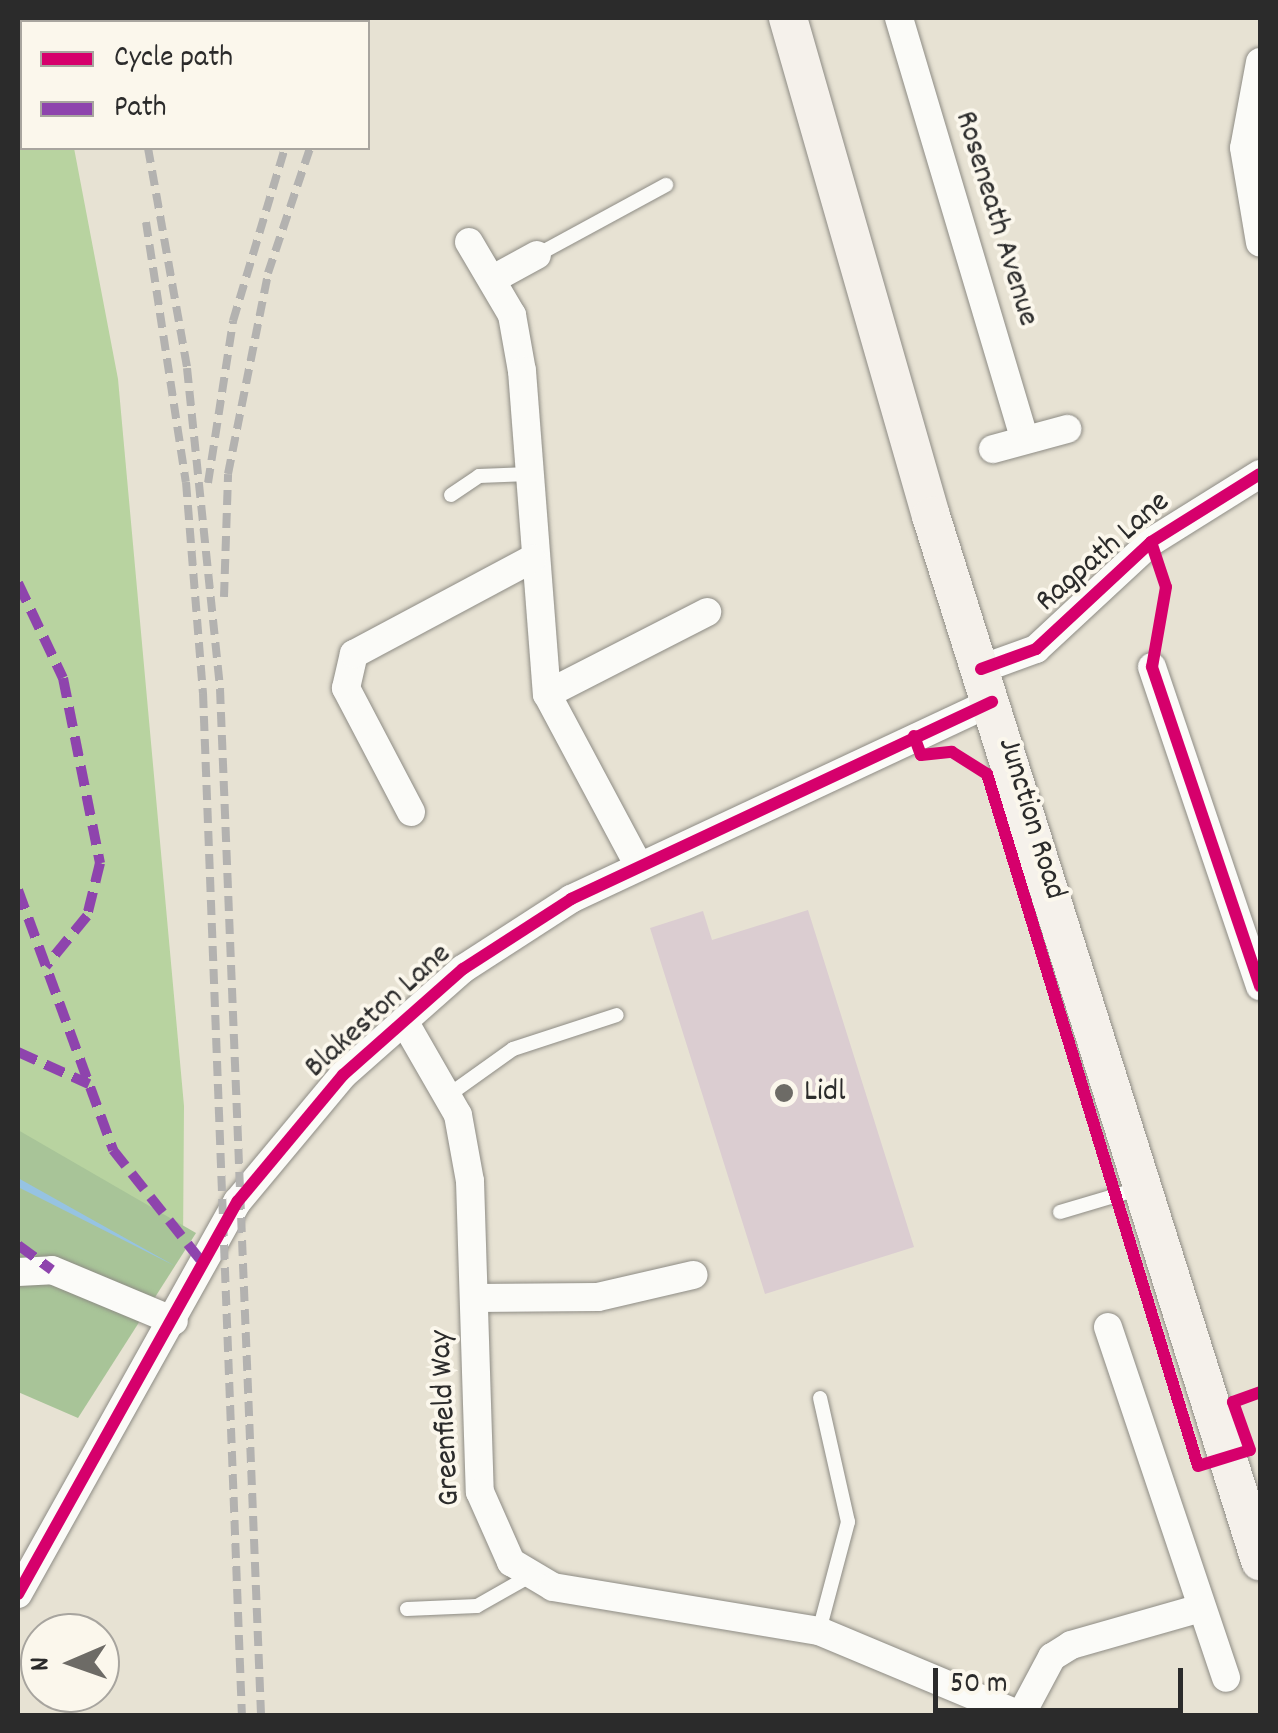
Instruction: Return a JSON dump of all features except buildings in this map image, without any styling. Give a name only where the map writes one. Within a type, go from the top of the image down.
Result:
[{"type":"main road","name":"Junction Road","points":[[788,18],[986,685],[1260,1561]]},
{"type":"street","name":"Roseneath Avenue","points":[[899,18],[1025,440]]},
{"type":"street","points":[[1260,62],[1244,148],[1260,242]]},
{"type":"street","points":[[469,242],[512,315],[529,474],[532,559],[548,694],[639,866]]},
{"type":"street","points":[[493,279],[537,256]]},
{"type":"street","points":[[993,450],[1067,429]]},
{"type":"street","name":"Ragpath Lane","points":[[986,685],[1036,649],[1151,542],[1260,474]]},
{"type":"street","points":[[411,812],[346,688],[354,654],[532,559]]},
{"type":"street","points":[[548,694],[707,612]]},
{"type":"street","points":[[1152,667],[1260,986]]},
{"type":"street","name":"Blakeston Lane","points":[[18,1594],[238,1201],[343,1075],[463,969],[639,866],[986,685]]},
{"type":"street","name":"Greenfield Way","points":[[404,1021],[450,1094],[470,1181],[480,1492],[497,1543],[530,1576]]},
{"type":"street","points":[[18,1272],[52,1270],[174,1321]]},
{"type":"street","points":[[476,1298],[598,1297],[693,1276]]},
{"type":"street","points":[[1108,1327],[1226,1678]]},
{"type":"street","points":[[530,1576],[819,1631],[1022,1715],[1052,1657],[1072,1645],[1202,1608]]},
{"type":"lane","points":[[537,256],[666,185]]},
{"type":"lane","points":[[450,495],[479,476],[529,474]]},
{"type":"lane","points":[[450,1094],[513,1049],[618,1015]]},
{"type":"lane","points":[[1060,1212],[1144,1187]]},
{"type":"lane","points":[[819,1631],[848,1522],[820,1398]]},
{"type":"lane","points":[[407,1609],[476,1606],[530,1576]]},
{"type":"green space","points":[[18,18],[34,20],[20,20],[20,150],[74,150],[118,379],[184,1106],[183,1246],[18,1164]]},
{"type":"green space","points":[[18,1130],[196,1233],[78,1418],[18,1392]]},
{"type":"water","points":[[18,1178],[175,1266],[18,1187]]},
{"type":"railway","points":[[148,150],[187,368],[220,689],[261,1716]]},
{"type":"railway","points":[[208,483],[233,321],[284,150]]},
{"type":"railway","points":[[224,597],[228,474],[268,273],[309,150]]},
{"type":"railway","points":[[146,222],[186,482],[203,693],[242,1716]]},
{"type":"marked path","points":[[18,583],[63,678],[100,863],[87,916],[46,966]]},
{"type":"marked path","points":[[18,890],[113,1150],[206,1267]]},
{"type":"marked path","points":[[18,1052],[89,1084]]},
{"type":"marked path","points":[[18,1245],[52,1270]]},
{"type":"cycle path","points":[[981,669],[1036,649],[1151,542],[1260,474]]},
{"type":"cycle path","points":[[1151,542],[1166,587],[1152,667],[1260,986]]},
{"type":"cycle path","points":[[18,1594],[238,1201],[343,1075],[463,969],[571,899],[992,702]]},
{"type":"cycle path","points":[[914,736],[921,755],[952,752],[987,774],[1198,1466],[1250,1450],[1233,1402],[1260,1392]]},
{"type":"place","name":"Lidl","points":[[784,1093]]}]
